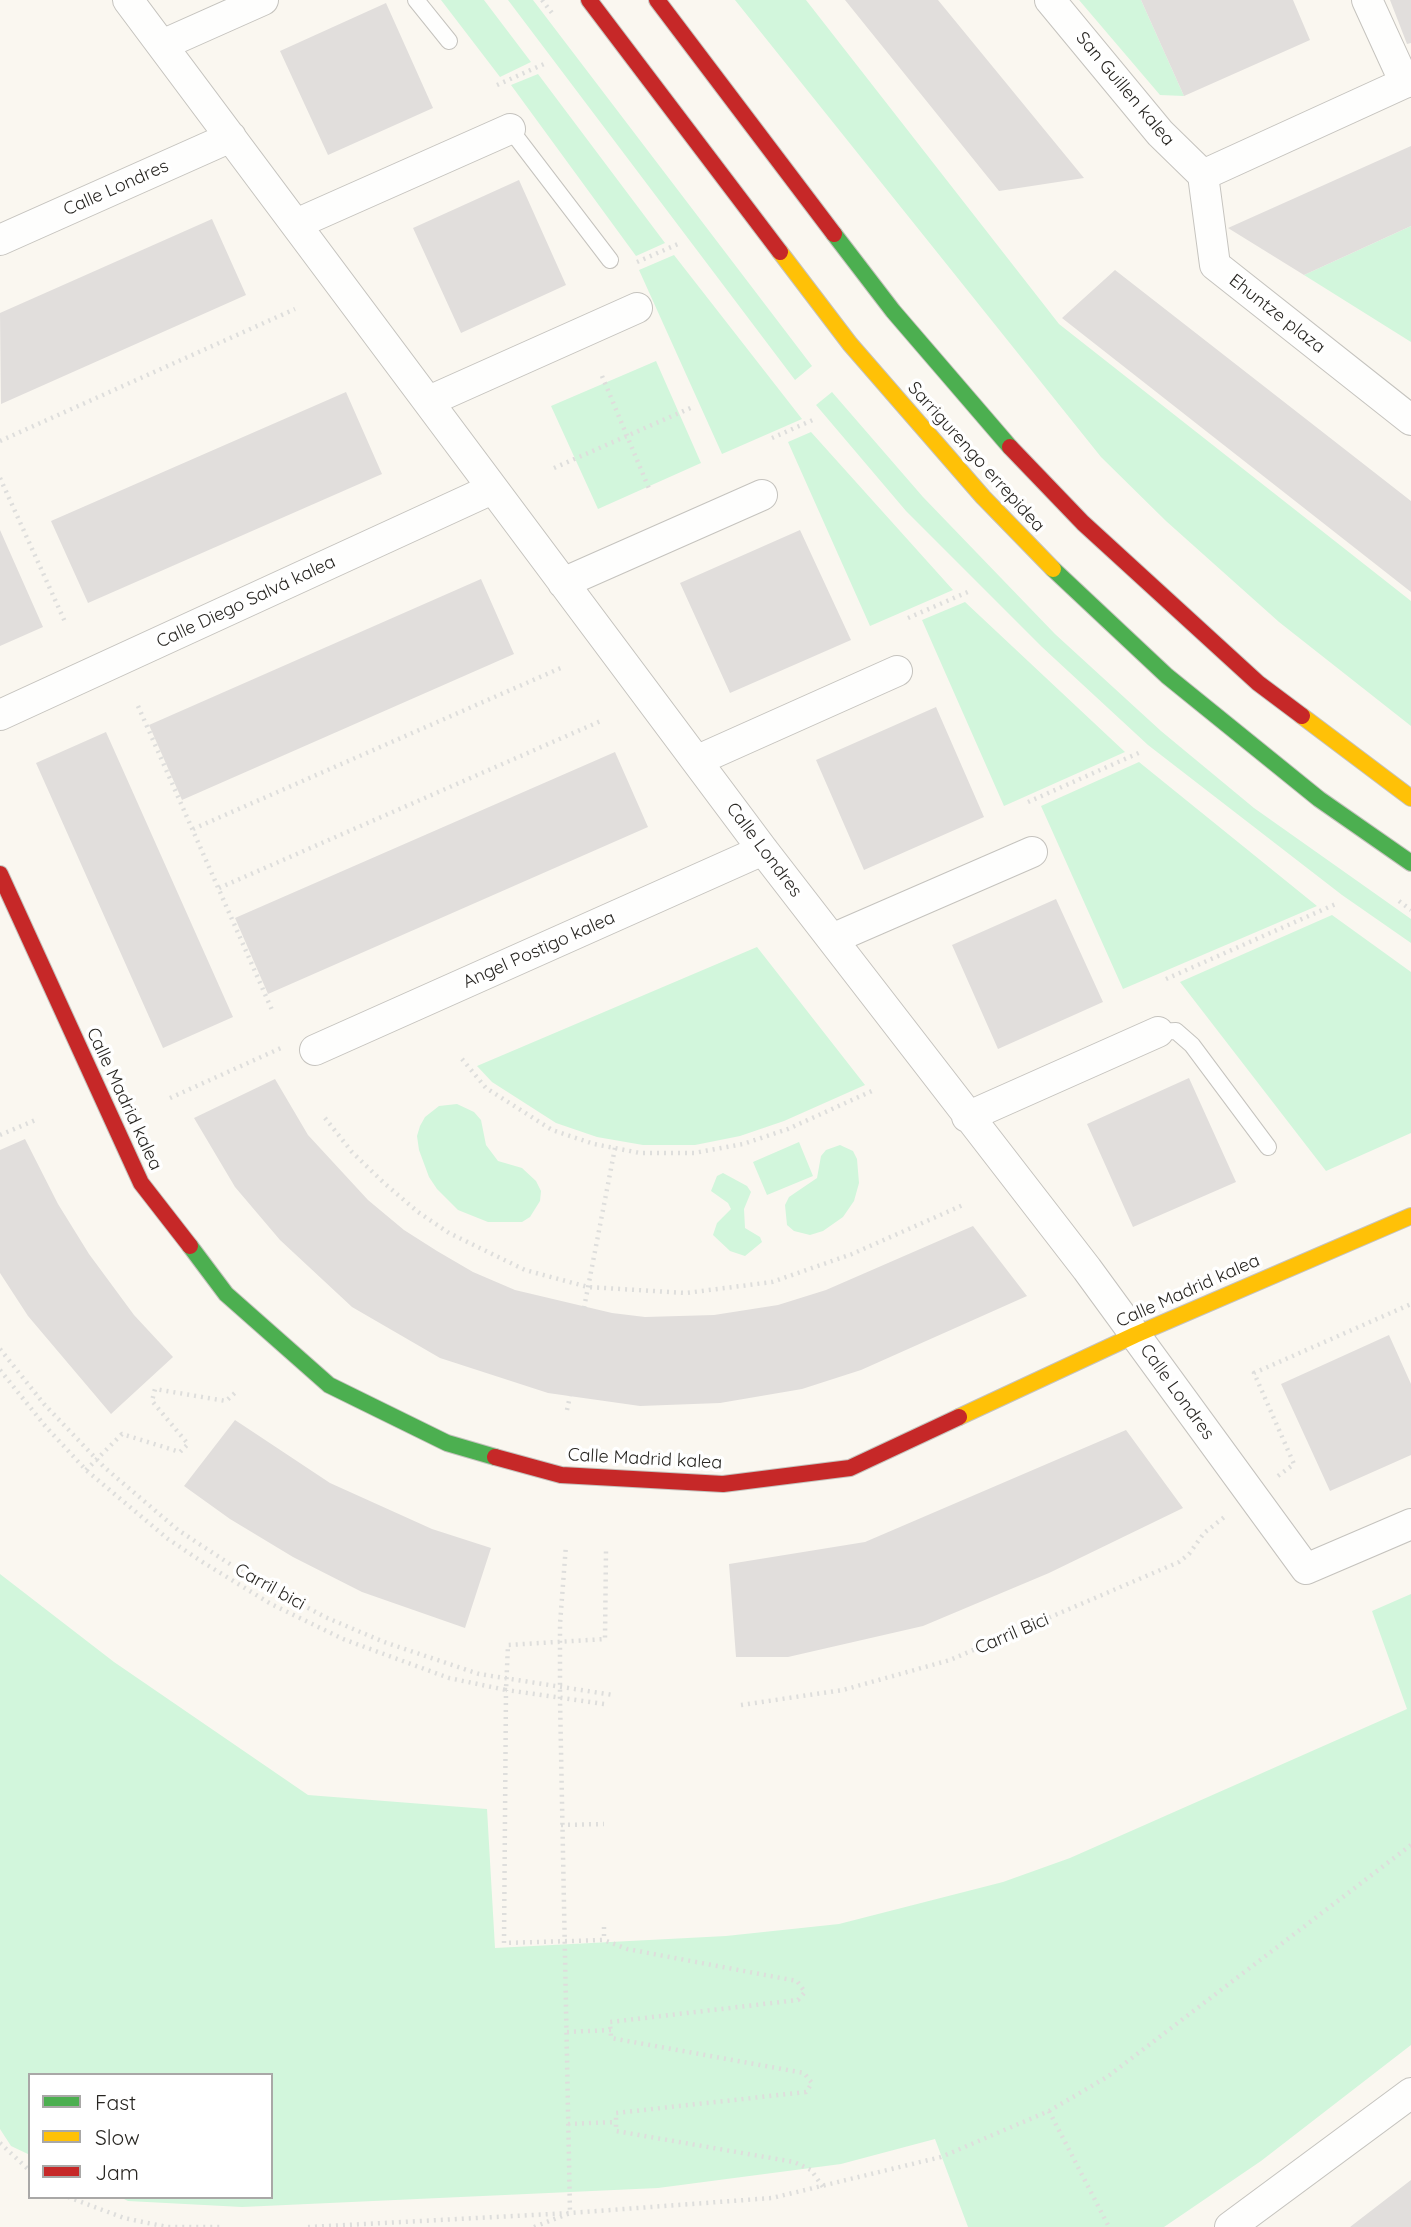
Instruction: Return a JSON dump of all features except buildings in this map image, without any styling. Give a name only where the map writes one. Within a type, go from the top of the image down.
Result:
[{"type":"main road","name":"Sarrigurengo errepidea","points":[[589,0],[850,344],[991,506],[1167,676],[1319,799],[1411,863]]},
{"type":"main road","name":"Sarrigurengo errepidea","points":[[657,0],[892,310],[1031,470],[1083,523],[1258,683],[1411,798]]},
{"type":"main road","name":"Calle Madrid kalea","points":[[0,874],[141,1183],[226,1294],[329,1385],[447,1443],[561,1475],[723,1484],[850,1468],[1135,1335],[1411,1216]]},
{"type":"street","name":"Calle Londres","points":[[128,0],[763,850],[1087,1269],[1306,1569],[1411,1524]]},
{"type":"street","points":[[162,45],[263,0]]},
{"type":"street","name":"San Guillen kalea","points":[[1050,0],[1160,133],[1203,175]]},
{"type":"street","points":[[1203,175],[1408,81],[1367,0]]},
{"type":"street","points":[[296,224],[510,129]]},
{"type":"street","name":"Calle Londres","points":[[0,240],[231,136]]},
{"type":"street","name":"Ehuntze plaza","points":[[1203,175],[1214,265],[1411,420]]},
{"type":"street","points":[[429,401],[637,308]]},
{"type":"street","name":"Calle Diego Salvá kalea","points":[[0,715],[492,489]]},
{"type":"street","points":[[563,583],[762,495]]},
{"type":"street","points":[[698,760],[897,671]]},
{"type":"street","name":"Angel Postigo kalea","points":[[315,1050],[763,850]]},
{"type":"street","points":[[832,939],[1032,852]]},
{"type":"street","points":[[967,1117],[1158,1032]]},
{"type":"street","points":[[1230,2227],[1411,2093]]},
{"type":"lane","points":[[416,0],[449,41]]},
{"type":"lane","points":[[510,129],[610,260]]},
{"type":"lane","points":[[1158,1032],[1176,1031],[1192,1045],[1268,1147]]},
{"type":"path","points":[[497,85],[544,64]]},
{"type":"path","points":[[632,264],[678,244]]},
{"type":"path","points":[[0,441],[295,309]]},
{"type":"path","points":[[602,376],[650,491]]},
{"type":"path","points":[[554,468],[695,406]]},
{"type":"path","points":[[772,438],[815,419]]},
{"type":"path","points":[[0,478],[66,624]]},
{"type":"path","points":[[908,618],[970,591]]},
{"type":"path","points":[[193,829],[563,667]]},
{"type":"path","points":[[138,706],[272,1010]]},
{"type":"path","points":[[219,888],[603,720]]},
{"type":"path","points":[[1028,802],[1143,751]]},
{"type":"path","points":[[1166,979],[1338,903]]},
{"type":"path","points":[[170,1098],[282,1048]]},
{"type":"path","points":[[462,1059],[486,1088],[518,1111],[552,1130],[640,1153],[694,1153],[743,1144],[788,1129],[874,1090]]},
{"type":"path","points":[[325,1118],[352,1152],[384,1183],[418,1212],[449,1233],[525,1270],[588,1287],[686,1293],[772,1282],[852,1254],[963,1205]]},
{"type":"path","points":[[0,1135],[38,1119]]},
{"type":"path","points":[[584,1308],[615,1148]]},
{"type":"path","points":[[1252,1495],[1294,1464],[1254,1373],[1411,1304]]},
{"type":"path","name":"Carril bici","points":[[0,1349],[44,1404],[97,1459],[178,1530],[245,1574],[325,1617],[384,1642],[506,1681],[613,1695]]},
{"type":"path","points":[[0,1370],[46,1427],[86,1470],[168,1539],[271,1604],[343,1639],[449,1678],[506,1690],[604,1704]]},
{"type":"path","points":[[86,1470],[122,1434],[180,1452],[188,1444],[152,1401],[155,1390],[226,1401],[237,1391]]},
{"type":"path","points":[[567,1410],[570,1396]]},
{"type":"path","name":"Carril Bici","points":[[741,1705],[843,1690],[950,1660],[1014,1634],[1179,1562],[1189,1554],[1204,1533],[1252,1495]]},
{"type":"path","points":[[566,1545],[560,1642],[560,1699],[570,2213]]},
{"type":"path","points":[[606,1550],[605,1639],[508,1645],[504,1943],[604,1940],[627,1948],[797,1981],[805,1992],[798,2000],[610,2022],[611,2038],[804,2073],[812,2083],[806,2092],[616,2113],[616,2131],[794,2162],[811,2170],[823,2187]]},
{"type":"path","points":[[561,1825],[604,1824]]},
{"type":"path","points":[[307,2227],[570,2213],[772,2197],[941,2157],[1049,2110],[1107,2077],[1411,1845]]},
{"type":"path","points":[[604,1927],[604,1940]]},
{"type":"path","points":[[567,2032],[611,2029]]},
{"type":"path","points":[[1049,2110],[1109,2227]]},
{"type":"path","points":[[568,2124],[616,2122]]},
{"type":"path","points":[[0,2143],[28,2169]]},
{"type":"path","points":[[73,2199],[124,2218],[167,2227],[221,2227]]},
{"type":"path","points":[[534,2227],[570,2213]]},
{"type":"green space","points":[[441,0],[484,0],[531,62],[500,77]]},
{"type":"green space","points":[[508,0],[533,0],[812,366],[795,380]]},
{"type":"green space","points":[[735,0],[806,0],[1059,324],[1411,601],[1411,726],[1279,622],[1166,521],[1101,457]]},
{"type":"green space","points":[[1079,0],[1141,0],[1184,96],[1160,95]]},
{"type":"green space","points":[[538,74],[665,243],[636,256],[511,85]]},
{"type":"green space","points":[[1411,226],[1411,342],[1304,275]]},
{"type":"green space","points":[[674,255],[802,419],[722,454],[639,270]]},
{"type":"green space","points":[[656,361],[701,463],[598,509],[551,406]]},
{"type":"green space","points":[[832,392],[923,497],[1055,634],[1161,731],[1254,808],[1411,919],[1411,943],[1342,895],[1148,745],[1042,647],[906,511],[816,405]]},
{"type":"green space","points":[[811,432],[953,590],[870,626],[788,442]]},
{"type":"green space","points":[[965,602],[1125,752],[1004,806],[922,620]]},
{"type":"green space","points":[[1139,762],[1317,906],[1123,989],[1041,806]]},
{"type":"green space","points":[[1332,915],[1411,972],[1411,1133],[1326,1171],[1180,982]]},
{"type":"green space","points":[[757,947],[865,1085],[784,1121],[740,1136],[695,1145],[643,1145],[597,1137],[556,1123],[492,1082],[477,1066]]},
{"type":"green space","points":[[457,1104],[474,1112],[481,1120],[486,1145],[498,1161],[522,1168],[536,1181],[541,1191],[540,1201],[530,1217],[522,1222],[488,1222],[458,1210],[429,1177],[419,1150],[417,1136],[420,1126],[425,1117],[439,1106]]},
{"type":"green space","points":[[799,1142],[813,1176],[767,1195],[753,1162]]},
{"type":"green space","points":[[840,1145],[853,1151],[857,1159],[859,1183],[854,1201],[843,1217],[823,1231],[810,1235],[794,1231],[787,1225],[785,1205],[789,1197],[817,1178],[821,1156],[826,1150]]},
{"type":"green space","points":[[723,1173],[747,1186],[751,1192],[744,1209],[745,1228],[760,1237],[762,1242],[745,1256],[730,1251],[713,1235],[717,1223],[731,1209],[728,1203],[711,1191],[717,1176]]},
{"type":"green space","points":[[0,1574],[114,1662],[308,1795],[487,1809],[495,1948],[726,1936],[839,1924],[1003,1882],[1070,1858],[1407,1709],[1372,1611],[1411,1594],[1411,2045],[1261,2161],[1164,2227],[968,2227],[935,2139],[841,2164],[658,2188],[242,2207],[124,2199],[273,2199],[273,2073],[28,2073],[28,2154],[11,2146],[0,2129]]},
{"type":"traffic: fast","points":[[834,234],[893,311],[1010,447]]},
{"type":"traffic: fast","points":[[1053,569],[1167,676],[1319,799],[1411,863]]},
{"type":"traffic: fast","points":[[190,1246],[226,1294],[329,1385],[447,1443],[495,1457]]},
{"type":"traffic: slow","points":[[780,252],[850,344],[983,497],[1053,569]]},
{"type":"traffic: slow","points":[[1302,716],[1411,798]]},
{"type":"traffic: slow","points":[[959,1417],[1135,1335],[1411,1216]]},
{"type":"traffic: jam","points":[[589,0],[780,252]]},
{"type":"traffic: jam","points":[[657,0],[834,234]]},
{"type":"traffic: jam","points":[[1010,447],[1083,523],[1258,683],[1302,716]]},
{"type":"traffic: jam","points":[[0,874],[141,1183],[190,1246]]},
{"type":"traffic: jam","points":[[495,1457],[561,1475],[723,1484],[850,1468],[959,1417]]}]
